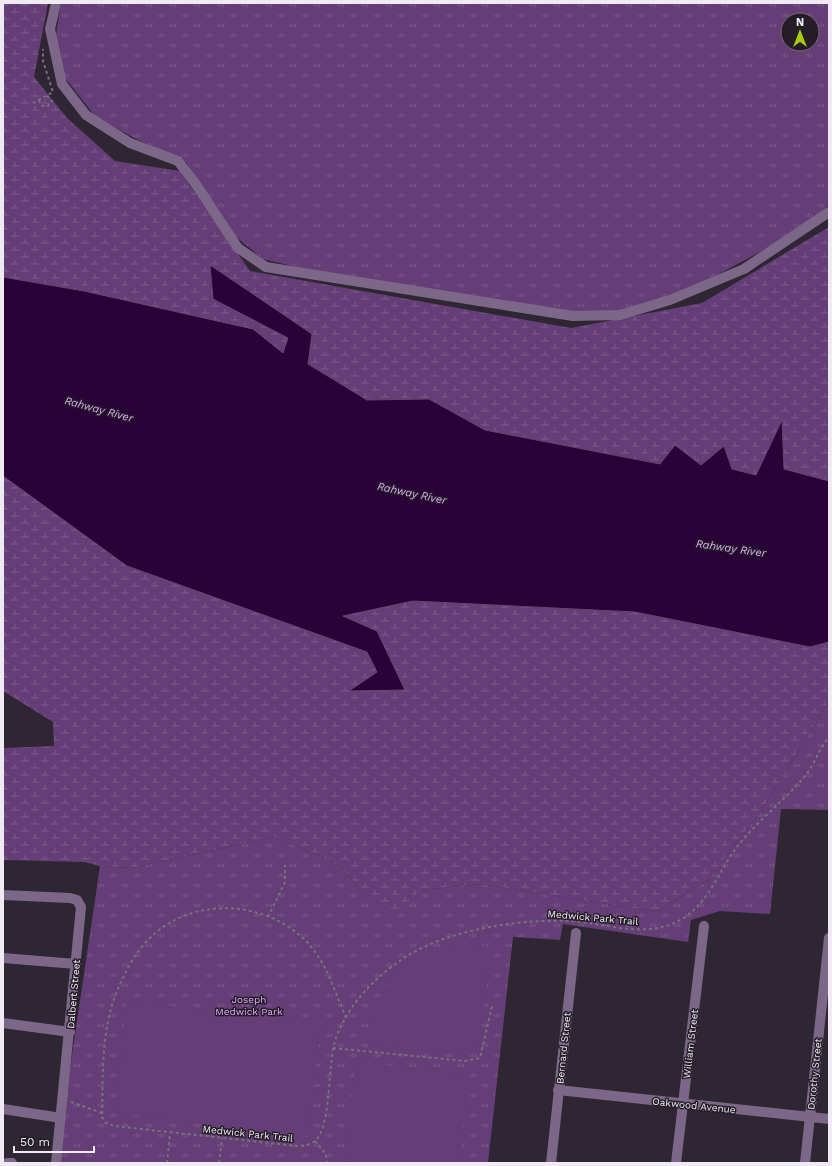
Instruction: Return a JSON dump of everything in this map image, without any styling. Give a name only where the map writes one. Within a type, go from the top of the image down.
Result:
[{"type":"street","points":[[56,3],[50,29],[62,84],[86,115],[130,142],[178,161],[195,183],[238,248],[266,267],[572,316],[620,316],[670,300],[744,269],[829,212]]},
{"type":"street","name":"Dalbert Street","points":[[3,895],[70,898],[77,900],[81,907],[70,1032],[56,1163]]},
{"type":"street","name":"William Street","points":[[676,1163],[704,926]]},
{"type":"street","name":"Bernard Street","points":[[551,1163],[576,933]]},
{"type":"street","name":"Dorothy Street","points":[[804,1163],[829,938]]},
{"type":"street","points":[[3,958],[76,964]]},
{"type":"street","points":[[3,1024],[70,1032]]},
{"type":"street","name":"Oakwood Avenue","points":[[558,1090],[829,1119]]},
{"type":"street","points":[[3,1109],[61,1118]]},
{"type":"street","points":[[7,1163],[12,1163]]},
{"type":"path","points":[[33,103],[53,92]]},
{"type":"path","points":[[39,100],[41,105],[47,107],[52,101],[47,95]]},
{"type":"path","name":"Medwick Park Trail","points":[[102,1113],[102,1117],[106,1122],[114,1126],[297,1146],[307,1145],[315,1141],[323,1128],[325,1118],[333,1048],[346,1018],[366,990],[384,973],[420,948],[444,938],[514,922],[569,921],[640,930],[654,930],[682,919],[696,909],[737,847],[806,775],[829,737]]},
{"type":"path","points":[[268,917],[285,882],[285,865]]},
{"type":"path","points":[[63,1100],[102,1113],[103,1069],[110,1012],[118,989],[133,958],[148,940],[162,927],[200,910],[223,907],[239,908],[268,917],[294,930],[321,960],[346,1018]]},
{"type":"path","points":[[333,1048],[465,1061],[480,1058],[492,1006]]},
{"type":"path","points":[[167,1163],[170,1133]]},
{"type":"path","points":[[219,1163],[222,1138]]},
{"type":"path","points":[[315,1141],[326,1154],[327,1163]]},
{"type":"green space","points":[[3,3],[48,3],[34,77],[67,118],[115,161],[180,171],[250,271],[571,328],[702,303],[829,227],[829,481],[784,469],[782,421],[757,475],[732,469],[701,465],[661,464],[485,430],[429,399],[367,400],[308,364],[312,334],[210,265],[213,299],[289,338],[283,353],[253,329],[84,291],[3,277]]},
{"type":"green space","points":[[61,3],[829,3],[829,205],[793,234],[706,281],[659,300],[611,315],[557,312],[301,268],[263,259],[229,231],[209,202],[186,162],[134,138],[95,116],[65,78],[55,41]]},
{"type":"green space","points":[[3,476],[127,566],[367,652],[377,672],[350,691],[404,690],[343,616],[412,601],[635,612],[810,647],[829,642],[829,701],[764,807],[708,880],[657,912],[482,884],[420,890],[401,913],[366,898],[344,869],[321,856],[275,837],[132,868],[100,866],[84,862],[3,860],[3,748],[54,746],[53,722],[3,691]]},
{"type":"green space","name":"Joseph Medwick Park","points":[[829,701],[829,810],[781,809],[770,914],[720,911],[691,920],[688,942],[563,924],[560,940],[513,937],[488,1163],[56,1163],[100,866],[132,868],[275,837],[321,856],[344,869],[366,898],[420,890],[482,884],[657,912],[708,880],[764,807]]},
{"type":"green space","points":[[457,944],[490,947],[480,1040],[477,1048],[471,1053],[460,1055],[368,1045],[371,1024],[376,1006],[383,990],[393,977],[405,965],[420,956],[437,949]]},
{"type":"green space","points":[[127,1001],[321,1024],[308,1136],[114,1113]]},
{"type":"green space","points":[[356,1062],[469,1074],[459,1163],[345,1163]]},
{"type":"water","name":"Rahway River","points":[[210,265],[312,334],[308,364],[367,400],[429,399],[485,430],[660,464],[675,445],[701,465],[724,446],[732,469],[756,475],[782,420],[784,469],[829,481],[829,642],[810,647],[635,612],[413,601],[343,616],[377,631],[405,690],[349,691],[377,672],[367,652],[127,566],[3,476],[3,277],[84,291],[253,329],[283,353],[288,338],[213,299]]}]
